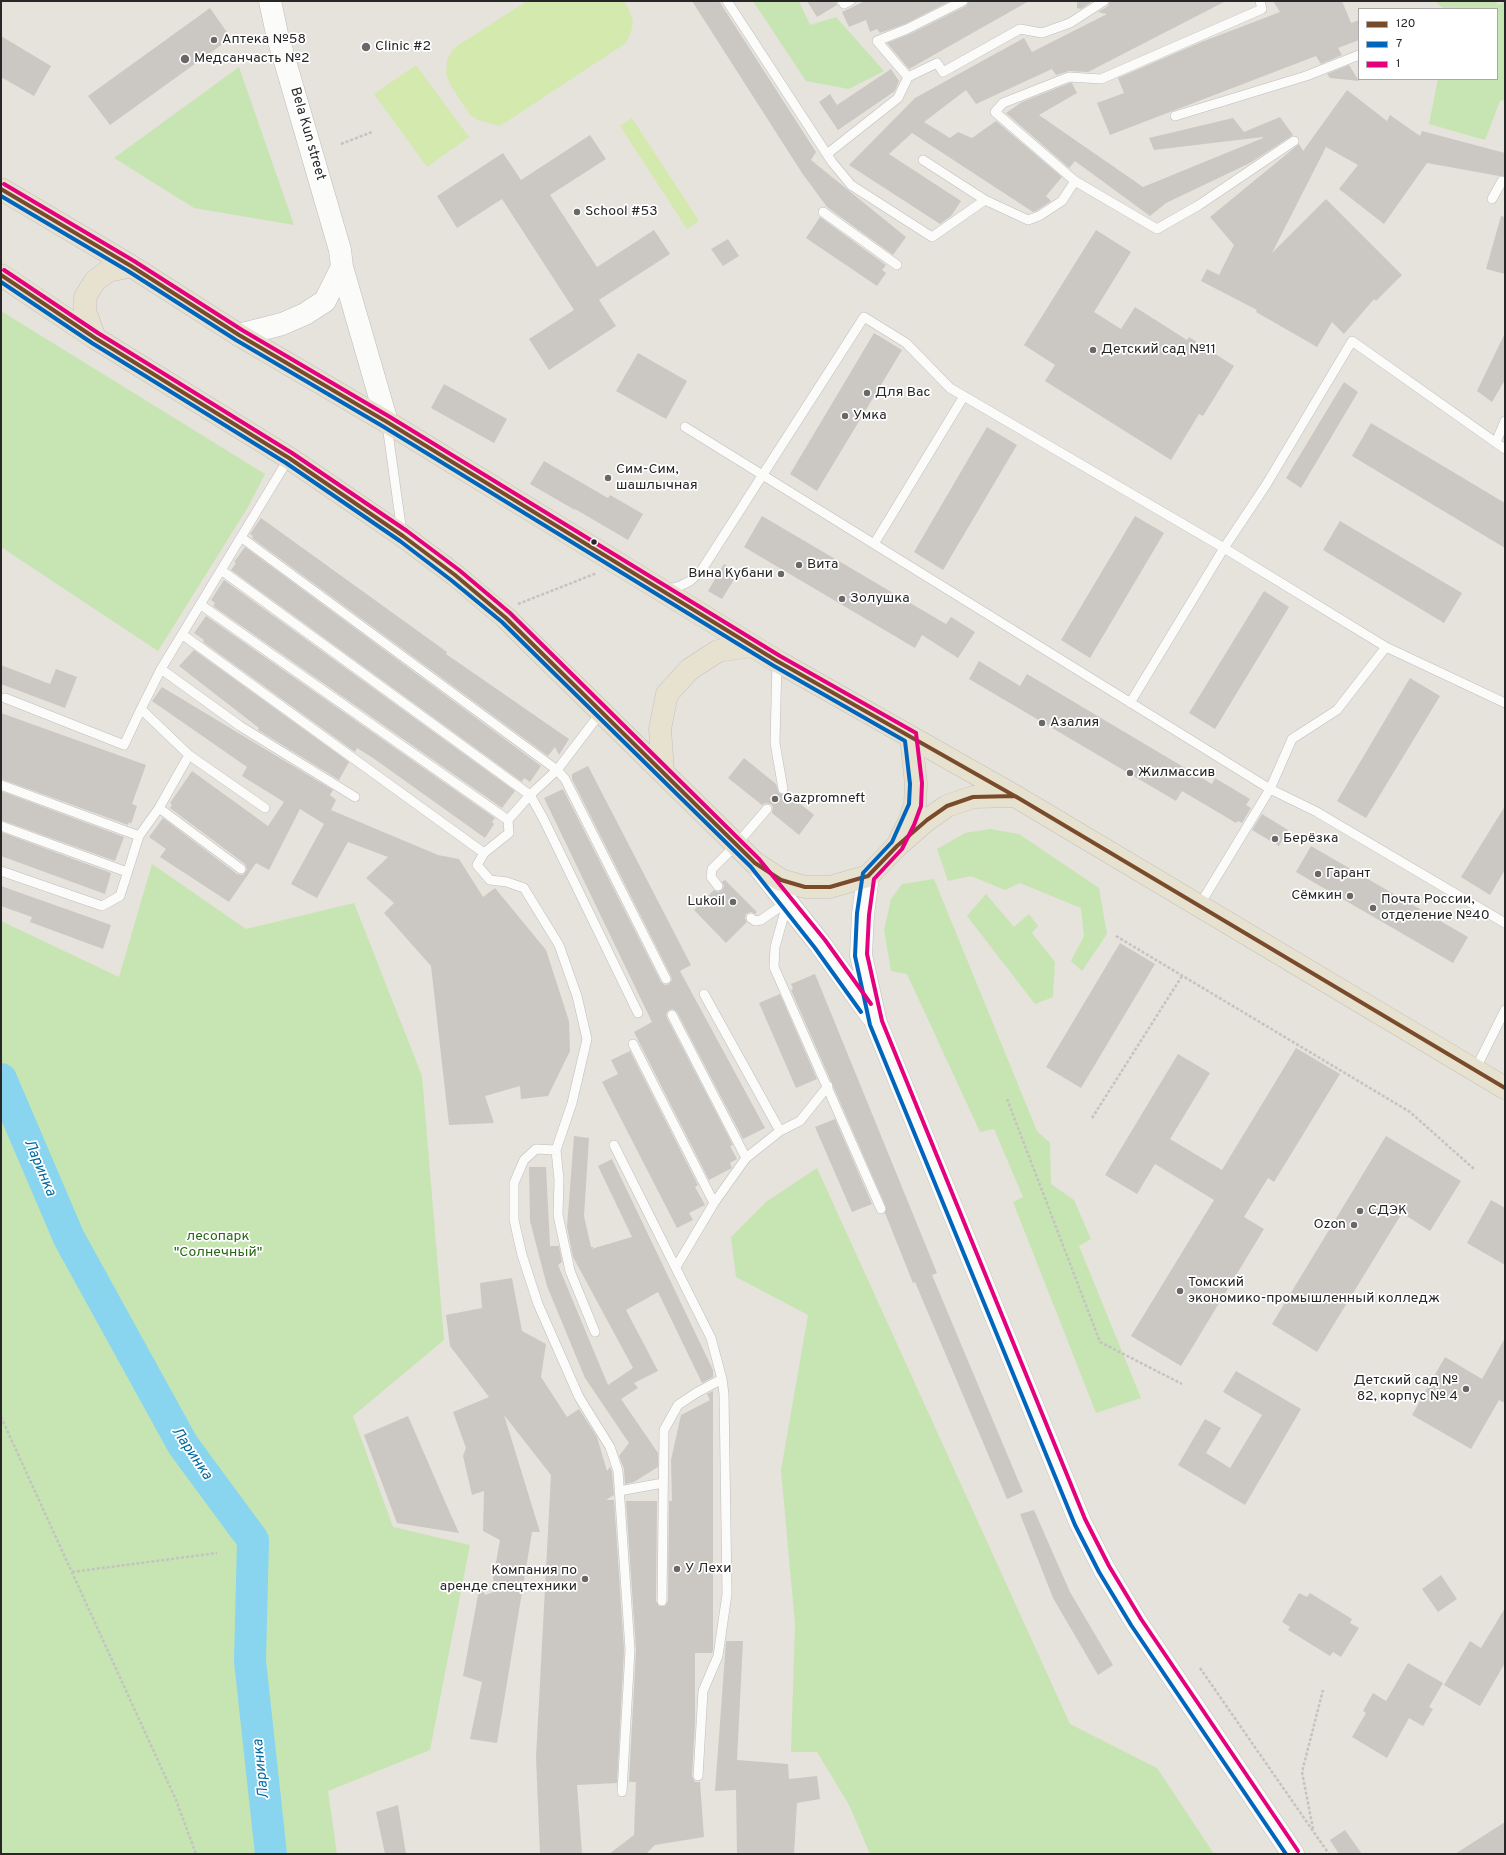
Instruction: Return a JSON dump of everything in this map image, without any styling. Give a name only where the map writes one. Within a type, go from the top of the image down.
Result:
[{"type":"main road","name":"Bela Kun street","points":[[270,1],[279,41],[340,250],[342,267],[387,422]]},
{"type":"main road","points":[[1,189],[130,266],[239,335],[387,422],[751,646],[1015,796],[1505,1088]]},
{"type":"main road","points":[[95,338],[85,311],[85,297],[95,281],[108,271],[130,266]]},
{"type":"main road","points":[[239,335],[282,324],[305,314],[325,301],[342,267]]},
{"type":"main road","points":[[1,275],[95,338],[289,458],[403,536],[455,574],[506,618],[755,863],[820,944],[876,1023]]},
{"type":"main road","points":[[663,772],[660,729],[667,694],[690,669],[718,651],[751,646]]},
{"type":"main road","points":[[897,846],[909,822],[915,805],[916,784],[912,737]]},
{"type":"main road","points":[[755,863],[781,880],[805,887],[830,887],[868,876],[897,846],[947,806],[973,797],[1015,796]]},
{"type":"main road","points":[[868,876],[862,914],[861,955],[876,1023],[1050,1448],[1104,1570],[1136,1622],[1293,1854]]},
{"type":"lane","points":[[727,1],[827,154],[851,184],[932,236],[985,200]]},
{"type":"lane","points":[[842,1],[844,4],[850,1]]},
{"type":"lane","points":[[908,77],[877,41],[907,29],[963,1]]},
{"type":"lane","points":[[827,154],[898,98],[908,77],[937,63],[944,72],[1020,29],[1042,33],[1070,23],[1104,1]]},
{"type":"lane","points":[[1260,1],[1262,10],[1101,79],[1070,77],[1003,103],[995,112],[1075,180],[1157,229],[1199,204],[1294,140]]},
{"type":"lane","points":[[1175,116],[1306,76],[1358,54]]},
{"type":"lane","points":[[923,160],[985,200],[1028,220],[1039,216],[1062,201],[1075,180]]},
{"type":"lane","points":[[1492,199],[1502,181],[1505,182]]},
{"type":"lane","points":[[823,212],[897,265]]},
{"type":"lane","points":[[662,591],[680,586],[690,581],[701,571],[864,317],[906,343],[950,388],[1224,548],[1386,647],[1505,703]]},
{"type":"lane","points":[[1130,703],[1224,548],[1266,485],[1352,341],[1505,449]]},
{"type":"lane","points":[[874,544],[964,396]]},
{"type":"lane","points":[[1496,442],[1505,421]]},
{"type":"lane","points":[[387,422],[403,536]]},
{"type":"lane","points":[[685,427],[1270,789],[1317,812],[1505,923]]},
{"type":"lane","points":[[5,698],[124,745],[161,669],[242,538],[289,458]]},
{"type":"lane","points":[[242,538],[557,770],[565,779],[666,979]]},
{"type":"lane","points":[[221,570],[530,795],[543,818],[638,1013]]},
{"type":"lane","points":[[201,605],[508,820]]},
{"type":"lane","points":[[183,635],[484,853]]},
{"type":"lane","points":[[1199,906],[1270,789],[1292,739],[1337,710],[1386,647]]},
{"type":"lane","points":[[777,661],[775,743],[783,789]]},
{"type":"lane","points":[[161,669],[240,726],[355,797]]},
{"type":"lane","points":[[141,709],[188,755],[265,808]]},
{"type":"lane","points":[[594,1332],[570,1272],[558,1215],[559,1180],[556,1150],[572,1103],[587,1038],[577,996],[559,945],[524,888],[507,882],[490,880],[477,865],[484,853],[509,833],[508,820],[530,795],[557,770],[602,711]]},
{"type":"lane","points":[[1,871],[102,906],[120,896],[139,836],[159,808],[188,755]]},
{"type":"lane","points":[[1,785],[139,836]]},
{"type":"lane","points":[[159,808],[241,869]]},
{"type":"lane","points":[[718,886],[711,877],[710,873],[767,809]]},
{"type":"lane","points":[[1,826],[127,872]]},
{"type":"lane","points":[[751,918],[755,921],[761,920],[787,902]]},
{"type":"lane","points":[[787,902],[775,946],[774,967],[828,1086],[881,1209]]},
{"type":"lane","points":[[704,994],[780,1131]]},
{"type":"lane","points":[[1475,1070],[1505,1010]]},
{"type":"lane","points":[[672,1015],[746,1158]]},
{"type":"lane","points":[[633,1044],[714,1203]]},
{"type":"lane","points":[[676,1266],[714,1203],[746,1158],[780,1131],[800,1121],[828,1086]]},
{"type":"lane","points":[[614,1145],[711,1338],[722,1379],[724,1394],[727,1594],[718,1656],[703,1691],[698,1776]]},
{"type":"lane","points":[[556,1150],[536,1149],[524,1160],[514,1183],[514,1220],[522,1255],[538,1304],[579,1397],[610,1447],[618,1470],[630,1650],[622,1792]]},
{"type":"lane","points":[[662,1602],[664,1430],[678,1405],[722,1379]]},
{"type":"lane","points":[[619,1490],[663,1483]]},
{"type":"path","points":[[341,144],[372,132]]},
{"type":"path","points":[[518,604],[600,572]]},
{"type":"path","points":[[1116,936],[1410,1112],[1474,1169]]},
{"type":"path","points":[[1092,1118],[1182,976]]},
{"type":"path","points":[[1007,1099],[1100,1342],[1182,1384]]},
{"type":"path","points":[[1,1417],[176,1800],[196,1854]]},
{"type":"path","points":[[72,1572],[217,1553]]},
{"type":"path","points":[[1200,1668],[1329,1854]]},
{"type":"path","points":[[1313,1832],[1302,1772],[1323,1690]]},
{"type":"green space","points":[[527,1],[624,1],[633,21],[631,32],[626,43],[500,126],[478,120],[470,115],[451,86],[446,74],[447,60],[454,48]]},
{"type":"green space","points":[[753,1],[799,1],[810,25],[836,17],[884,71],[849,89],[806,81]]},
{"type":"green space","points":[[1435,1],[1495,1],[1499,5],[1505,1],[1505,100],[1500,101],[1485,140],[1429,124],[1438,80],[1498,80],[1498,8],[1443,8]]},
{"type":"green space","points":[[416,65],[469,137],[427,167],[374,94]]},
{"type":"green space","points":[[239,67],[294,225],[194,208],[114,158]]},
{"type":"green space","points":[[632,118],[699,221],[687,229],[620,126]]},
{"type":"green space","points":[[1,311],[265,474],[248,507],[158,651],[1,547]]},
{"type":"green space","points":[[990,829],[1019,834],[1099,888],[1107,934],[1082,971],[1071,961],[1084,936],[1081,908],[1020,883],[1005,890],[971,876],[948,881],[937,849],[965,833]]},
{"type":"green space","name":"лесопарк \"Солнечный\"","points":[[152,864],[246,929],[354,903],[422,1076],[444,1340],[353,1416],[393,1527],[470,1545],[430,1750],[328,1791],[337,1854],[1,1854],[1,921],[119,977]]},
{"type":"green space","points":[[934,879],[1037,1131],[1050,1143],[1051,1184],[1074,1200],[1091,1239],[1079,1246],[1141,1398],[1096,1413],[1013,1202],[1023,1197],[994,1129],[980,1132],[907,974],[891,971],[884,930],[891,899],[902,884]]},
{"type":"green space","points":[[986,894],[1014,927],[1029,914],[1038,926],[1032,933],[1055,962],[1053,997],[1035,1004],[967,916]]},
{"type":"green space","points":[[817,1168],[1070,1724],[1157,1768],[1214,1854],[870,1854],[849,1805],[817,1752],[791,1752],[795,1624],[781,1470],[808,1315],[736,1277],[731,1237],[766,1202]]},
{"type":"building","points":[[692,1],[719,1],[816,152],[811,160],[906,237],[893,255],[827,207],[802,173]]},
{"type":"building","points":[[807,1],[836,1],[837,5],[817,17]]},
{"type":"building","points":[[865,1],[950,1],[905,24],[880,33],[877,29],[870,32],[866,20],[849,27],[842,12]]},
{"type":"building","points":[[969,1],[1029,1],[909,69],[887,43],[910,34],[966,6]]},
{"type":"building","points":[[1077,1],[1093,1],[1081,9],[1077,8]]},
{"type":"building","points":[[1110,1],[1226,1],[1088,72],[1069,71],[1056,75],[1052,69],[976,104],[966,90],[924,122],[950,138],[958,132],[972,138],[996,121],[1062,177],[1046,196],[1051,201],[1036,211],[1033,212],[912,133],[889,154],[961,201],[951,216],[940,224],[849,165],[915,98],[1024,38],[1032,52],[1107,14],[1098,12],[1108,6]]},
{"type":"building","points":[[1273,1],[1342,1],[1351,23],[1358,20],[1358,40],[1338,48],[1342,55],[1321,64],[1316,56],[1110,135],[1097,103],[1124,93],[1118,78],[1199,43],[1280,12]]},
{"type":"building","points":[[210,8],[231,38],[110,125],[88,96]]},
{"type":"building","points":[[1,36],[51,66],[34,96],[1,77]]},
{"type":"building","points":[[1349,65],[1359,81],[1330,78],[1327,74]]},
{"type":"building","points":[[891,69],[899,81],[895,91],[838,130],[819,102],[830,94],[837,105]]},
{"type":"building","points":[[1072,83],[1077,93],[1039,115],[1143,187],[1263,137],[1154,150],[1149,138],[1233,118],[1244,132],[1280,117],[1293,135],[1250,163],[1166,203],[1150,216],[1075,161],[1069,168],[1006,113],[1022,102]]},
{"type":"building","points":[[1347,90],[1387,121],[1390,115],[1420,136],[1422,131],[1505,153],[1505,176],[1427,163],[1384,224],[1339,189],[1358,165],[1326,147],[1272,253],[1326,199],[1402,275],[1376,301],[1374,299],[1344,334],[1332,322],[1317,347],[1256,312],[1257,310],[1201,281],[1207,269],[1219,275],[1234,245],[1210,217],[1299,144],[1303,151]]},
{"type":"building","points":[[590,135],[606,159],[550,195],[597,267],[654,230],[670,254],[599,300],[616,326],[549,370],[529,339],[574,310],[502,199],[457,228],[437,196],[503,153],[521,180]]},
{"type":"building","points":[[1501,216],[1505,217],[1505,274],[1486,269]]},
{"type":"building","points":[[820,217],[886,265],[882,270],[886,273],[877,286],[806,238]]},
{"type":"building","points":[[1096,230],[1131,252],[1094,312],[1121,329],[1135,307],[1187,340],[1189,337],[1234,366],[1203,416],[1199,414],[1171,460],[1045,381],[1055,365],[1024,345]]},
{"type":"building","points":[[728,239],[739,256],[723,266],[711,249]]},
{"type":"building","points":[[874,333],[902,350],[817,491],[790,474]]},
{"type":"building","points":[[1505,333],[1505,380],[1492,402],[1477,391]]},
{"type":"building","points":[[638,353],[687,381],[666,419],[616,391]]},
{"type":"building","points":[[1344,382],[1358,392],[1301,488],[1286,478]]},
{"type":"building","points":[[444,384],[507,419],[494,443],[431,408]]},
{"type":"building","points":[[1371,423],[1505,503],[1505,548],[1352,456]]},
{"type":"building","points":[[987,427],[1017,445],[943,570],[914,552]]},
{"type":"building","points":[[544,461],[608,498],[610,495],[643,514],[628,540],[530,484]]},
{"type":"building","points":[[762,516],[946,624],[951,617],[975,632],[958,658],[922,635],[915,648],[744,547]]},
{"type":"building","points":[[1135,516],[1164,533],[1090,658],[1061,640]]},
{"type":"building","points":[[261,518],[447,652],[446,654],[569,739],[559,755],[555,747],[548,756],[252,538],[253,536],[250,534]]},
{"type":"building","points":[[1340,521],[1462,593],[1444,623],[1323,550]]},
{"type":"building","points":[[245,547],[541,766],[530,782],[524,778],[522,782],[231,570],[236,563],[234,562]]},
{"type":"building","points":[[724,564],[738,573],[722,599],[708,591]]},
{"type":"building","points":[[224,580],[515,791],[502,808],[213,606],[215,603],[211,600]]},
{"type":"building","points":[[1264,591],[1289,607],[1215,729],[1189,713]]},
{"type":"building","points":[[206,616],[495,818],[492,822],[494,824],[485,838],[373,758],[357,748],[355,752],[203,642],[204,640],[194,633]]},
{"type":"building","points":[[194,650],[349,762],[339,780],[258,730],[259,728],[179,666]]},
{"type":"building","points":[[979,661],[1020,686],[1027,674],[1212,784],[1215,778],[1250,799],[1246,805],[1251,808],[1242,823],[1238,821],[1236,823],[1182,791],[1176,801],[969,679]]},
{"type":"building","points":[[1,665],[50,684],[56,669],[77,677],[65,708],[1,684]]},
{"type":"building","points":[[1410,678],[1440,696],[1366,818],[1337,801]]},
{"type":"building","points":[[162,687],[333,790],[330,795],[336,800],[331,810],[438,855],[459,859],[483,897],[495,888],[546,950],[569,1021],[570,1051],[548,1096],[521,1099],[520,1086],[485,1096],[494,1123],[449,1125],[431,966],[384,913],[394,903],[366,878],[388,857],[348,842],[317,898],[291,884],[324,824],[300,809],[269,870],[256,863],[229,902],[160,857],[166,849],[149,837],[163,818],[237,874],[243,875],[247,870],[245,864],[170,808],[172,805],[170,803],[192,771],[268,826],[284,802],[242,776],[247,767],[152,701]]},
{"type":"building","points":[[1,713],[146,765],[132,804],[137,806],[131,824],[129,822],[128,825],[1,779]]},
{"type":"building","name":"Gazpromneft","points":[[744,758],[776,784],[779,793],[784,795],[787,793],[814,815],[799,835],[772,813],[773,807],[771,804],[765,803],[762,805],[728,778]]},
{"type":"building","points":[[588,766],[691,965],[680,971],[765,1128],[743,1139],[677,1012],[673,1009],[669,1010],[666,1014],[667,1018],[733,1145],[730,1146],[737,1159],[730,1163],[732,1168],[709,1180],[634,1032],[652,1022],[544,798],[563,789],[661,982],[665,985],[669,984],[672,980],[671,976],[572,779],[572,774]]},
{"type":"building","points":[[1,791],[124,837],[115,861],[1,820]]},
{"type":"building","points":[[1505,806],[1505,870],[1490,895],[1461,877]]},
{"type":"building","points":[[1262,814],[1288,830],[1279,846],[1252,830]]},
{"type":"building","points":[[1,832],[111,873],[105,894],[1,856]]},
{"type":"building","points":[[1311,846],[1468,937],[1453,963],[1296,872]]},
{"type":"building","points":[[725,880],[757,912],[755,914],[751,912],[746,914],[745,918],[747,922],[726,943],[694,910],[714,890],[718,892],[722,890],[724,886],[722,882]]},
{"type":"building","points":[[1,886],[111,925],[103,949],[30,922],[32,917],[1,906]]},
{"type":"building","points":[[1120,943],[1155,964],[1081,1088],[1046,1067]]},
{"type":"building","points":[[815,974],[937,1273],[932,1275],[1023,1492],[1007,1499],[915,1282],[913,1283],[885,1213],[886,1207],[791,990],[793,989],[791,984]]},
{"type":"building","points":[[780,994],[817,1079],[796,1088],[759,1003]]},
{"type":"building","points":[[1296,1048],[1340,1074],[1274,1182],[1268,1178],[1244,1217],[1264,1229],[1181,1366],[1131,1336],[1214,1200],[1155,1164],[1137,1194],[1105,1175],[1178,1054],[1210,1073],[1170,1139],[1222,1170]]},
{"type":"building","points":[[630,1051],[698,1185],[695,1187],[705,1205],[689,1213],[693,1220],[677,1228],[602,1082],[618,1074],[611,1060]]},
{"type":"building","points":[[835,1119],[872,1204],[852,1212],[815,1127]]},
{"type":"building","points":[[574,1136],[589,1138],[584,1216],[591,1247],[594,1247],[591,1249],[632,1237],[598,1166],[612,1159],[713,1370],[713,1377],[702,1383],[658,1292],[626,1310],[658,1371],[634,1383],[638,1388],[621,1399],[658,1453],[658,1467],[634,1482],[625,1484],[624,1469],[619,1456],[629,1443],[585,1378],[547,1286],[530,1221],[529,1167],[546,1167],[550,1246],[559,1246],[562,1262],[558,1265],[608,1385],[633,1368],[573,1257],[567,1227]]},
{"type":"building","points":[[1386,1136],[1461,1181],[1430,1231],[1402,1213],[1317,1352],[1272,1324]]},
{"type":"building","points":[[1491,1200],[1505,1208],[1505,1265],[1467,1243]]},
{"type":"building","points":[[512,1278],[522,1331],[546,1344],[541,1377],[567,1417],[579,1409],[597,1437],[607,1471],[610,1467],[612,1472],[614,1495],[606,1500],[614,1500],[624,1650],[617,1783],[577,1785],[582,1854],[540,1854],[536,1757],[551,1475],[504,1415],[540,1532],[532,1532],[497,1743],[470,1739],[482,1682],[463,1676],[480,1584],[485,1595],[496,1591],[493,1579],[500,1540],[483,1531],[484,1491],[472,1495],[463,1456],[466,1448],[453,1412],[489,1397],[450,1346],[446,1315],[482,1308],[480,1283]]},
{"type":"building","name":"Детский сад № 82, корпус № 4","points":[[1505,1338],[1505,1403],[1499,1400],[1471,1449],[1412,1415],[1445,1357],[1482,1379]]},
{"type":"building","points":[[1236,1371],[1301,1409],[1245,1505],[1178,1465],[1205,1419],[1221,1428],[1206,1453],[1230,1468],[1262,1415],[1223,1392]]},
{"type":"building","points":[[713,1391],[713,1650],[712,1653],[695,1653],[695,1722],[692,1776],[695,1782],[700,1782],[704,1837],[655,1845],[646,1854],[609,1854],[634,1835],[636,1782],[629,1782],[636,1650],[626,1501],[657,1501],[656,1601],[659,1606],[665,1606],[668,1601],[669,1501],[672,1501],[671,1460],[681,1415],[710,1400],[707,1394]]},
{"type":"building","points":[[408,1416],[459,1533],[397,1523],[364,1435]]},
{"type":"building","points":[[1034,1510],[1070,1592],[1113,1665],[1098,1675],[1053,1598],[1020,1514]]},
{"type":"building","points":[[1441,1575],[1457,1599],[1438,1612],[1422,1589]]},
{"type":"building","points":[[1299,1593],[1307,1597],[1310,1593],[1352,1619],[1350,1623],[1359,1628],[1341,1657],[1333,1652],[1330,1656],[1288,1630],[1290,1627],[1282,1622]]},
{"type":"building","points":[[1505,1608],[1505,1663],[1480,1706],[1444,1685],[1470,1641],[1481,1648]]},
{"type":"building","points":[[726,1641],[743,1641],[737,1760],[788,1764],[789,1779],[817,1776],[820,1799],[797,1803],[794,1854],[737,1854],[736,1790],[715,1791]]},
{"type":"building","points":[[1408,1663],[1443,1683],[1429,1707],[1433,1709],[1423,1726],[1409,1718],[1387,1758],[1352,1737],[1366,1713],[1363,1711],[1373,1693],[1386,1701]]},
{"type":"building","points":[[398,1805],[406,1854],[385,1854],[376,1812]]},
{"type":"building","points":[[1505,1822],[1505,1854],[1455,1854]]},
{"type":"building","points":[[1345,1830],[1362,1854],[1339,1854],[1330,1840]]},
{"type":"waterway","name":"Ларинка","points":[[1,1079],[69,1238],[183,1445],[253,1540],[250,1661],[271,1854]]},
{"type":"transit line","name":"1","points":[[4,184],[134,261],[242,330],[390,417],[780,656],[916,733],[922,783],[921,806],[914,825],[902,849],[874,879],[869,915],[867,954],[882,1021],[1085,1519],[1109,1566],[1141,1619],[1298,1851]]},
{"type":"transit line","name":"120","points":[[1,189],[131,266],[239,335],[387,422],[777,661],[1020,799]]},
{"type":"transit line","name":"7","points":[[1,196],[128,271],[236,340],[384,427],[774,666],[905,741],[910,784],[909,804],[892,842],[863,873],[857,913],[855,956],[870,1025],[1075,1525],[1099,1572],[1131,1625],[1286,1854]]},
{"type":"transit line","name":"1","points":[[4,270],[98,333],[292,453],[407,531],[459,570],[510,613],[759,859],[825,940],[871,1004]]},
{"type":"transit line","name":"120","points":[[1,275],[95,338],[289,458],[403,536],[455,575],[506,618],[755,863],[781,880],[805,887],[830,887],[868,876],[897,846],[927,820],[947,806],[973,797],[1015,796],[1505,1088]]},
{"type":"transit line","name":"7","points":[[1,282],[92,343],[286,463],[400,541],[502,622],[751,867],[815,948],[861,1012]]},
{"type":"place","name":"Аптека №58","points":[[214,40]]},
{"type":"place","name":"Clinic #2","points":[[366,47]]},
{"type":"place","name":"Медсанчасть №2","points":[[185,59]]},
{"type":"place","name":"School #53","points":[[577,212]]},
{"type":"place","name":"Детский сад №11","points":[[1093,350]]},
{"type":"place","name":"Для Вас","points":[[867,393]]},
{"type":"place","name":"Умка","points":[[845,416]]},
{"type":"place","name":"Сим-Сим, шашлычная","points":[[608,478]]},
{"type":"place","name":"Вита","points":[[799,565]]},
{"type":"place","name":"Вина Кубани","points":[[781,574]]},
{"type":"place","name":"Золушка","points":[[842,599]]},
{"type":"place","name":"Азалия","points":[[1042,723]]},
{"type":"place","name":"Жилмассив","points":[[1130,773]]},
{"type":"place","name":"Gazpromneft","points":[[775,799]]},
{"type":"place","name":"Берёзка","points":[[1275,839]]},
{"type":"place","name":"Гарант","points":[[1318,874]]},
{"type":"place","name":"Сёмкин","points":[[1350,896]]},
{"type":"place","name":"Lukoil","points":[[733,902]]},
{"type":"place","name":"Почта России, отделение №40","points":[[1373,908]]},
{"type":"place","name":"СДЭК","points":[[1360,1211]]},
{"type":"place","name":"Ozon","points":[[1354,1225]]},
{"type":"place","name":"Томский экономико-промышленный колледж","points":[[1180,1291]]},
{"type":"place","name":"Детский сад № 82, корпус № 4","points":[[1466,1389]]},
{"type":"place","name":"У Лехи","points":[[677,1569]]},
{"type":"place","name":"Компания по аренде спецтехники","points":[[585,1579]]}]
